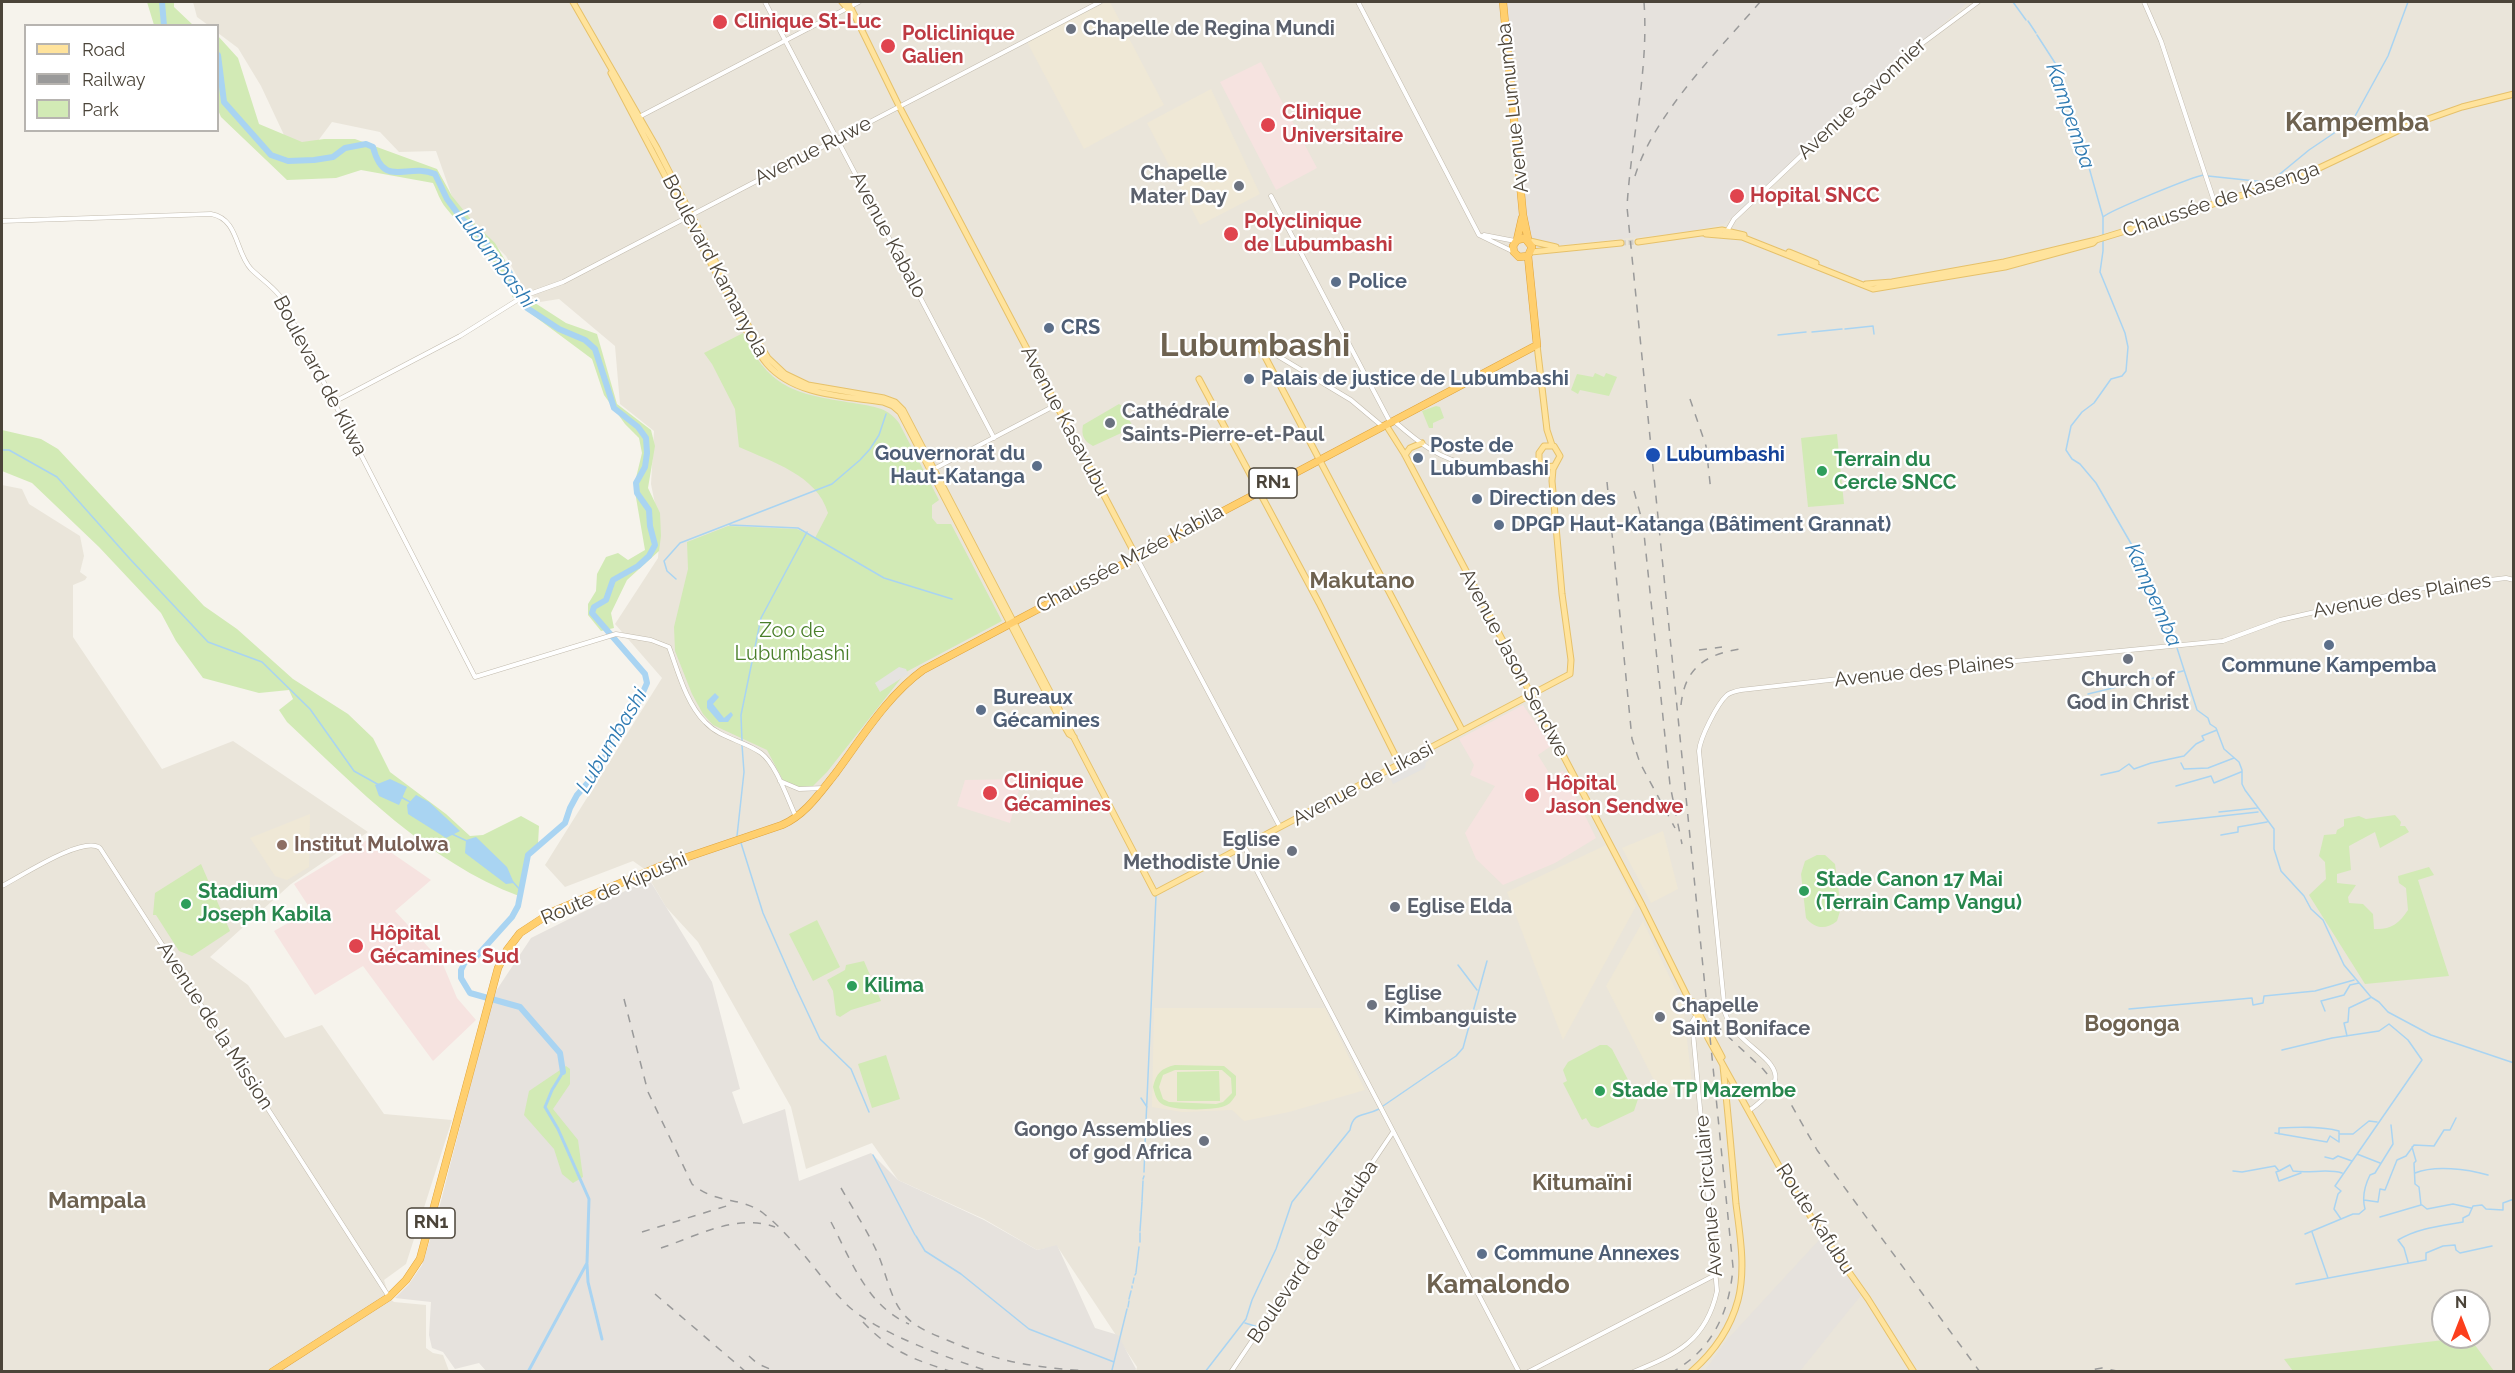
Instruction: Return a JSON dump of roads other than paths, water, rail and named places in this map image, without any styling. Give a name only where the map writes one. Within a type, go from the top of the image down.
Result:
[{"type":"highway","name":"Avenue Lumumba","points":[[1503,2],[1523,215],[1533,247],[1530,254],[1529,276],[1537,345]]},
{"type":"highway","name":"Avenue Lumumba","points":[[1523,215],[1513,246],[1529,276]]},
{"type":"highway","points":[[1516,240],[1522,238],[1529,240]]},
{"type":"highway","points":[[1515,253],[1521,258],[1530,254]]},
{"type":"highway","name":"Chaussée Mzée Kabila","points":[[1012,621],[1537,345]]},
{"type":"highway","name":"Route de Kipushi","points":[[272,1371],[389,1296],[406,1280],[420,1259],[498,968],[507,950],[520,933],[539,919],[661,866],[797,818],[825,788],[909,681],[922,670],[1012,621]]},
{"type":"main road","name":"Boulevard Kamanyola","points":[[571,2],[638,118],[745,328],[768,365],[783,378],[807,390],[883,402],[895,408],[903,418],[933,470],[1155,893]]},
{"type":"main road","name":"Avenue Kasavubu","points":[[842,2],[848,5],[1136,556]]},
{"type":"main road","name":"Chaussée de Kasenga","points":[[1638,242],[1726,232],[1873,289],[2004,264],[2093,243],[2099,239],[2216,205],[2309,174],[2428,119],[2462,107],[2514,94]]},
{"type":"main road","points":[[1529,240],[1561,248]]},
{"type":"main road","points":[[1530,254],[1561,248],[1621,243]]},
{"type":"main road","name":"Avenue Lumumba","points":[[1537,345],[1547,430],[1552,445]]},
{"type":"main road","points":[[1262,348],[1462,730]]},
{"type":"main road","points":[[1199,379],[1318,603],[1400,765]]},
{"type":"main road","name":"Avenue Jason Sendwe","points":[[1388,424],[1689,998],[1719,1050],[1723,1062]]},
{"type":"main road","points":[[1547,430],[1544,446],[1538,457],[1552,481]]},
{"type":"main road","points":[[1405,455],[1410,448],[1422,443]]},
{"type":"main road","points":[[1544,446],[1552,445],[1558,450],[1560,456],[1554,466],[1552,481]]},
{"type":"main road","points":[[1544,466],[1554,466]]},
{"type":"main road","name":"Avenue de Likasi","points":[[1155,893],[1570,674],[1570,643],[1562,594],[1552,481]]},
{"type":"main road","name":"Avenue Jason Sendwe","points":[[1698,1014],[1701,1024],[1723,1062]]},
{"type":"main road","points":[[1690,1371],[1717,1346],[1725,1333],[1741,1289],[1741,1248],[1723,1062]]},
{"type":"main road","name":"Route Kafubu","points":[[1723,1062],[1803,1205],[1914,1371]]},
{"type":"street","name":"Avenue Kabalo","points":[[765,2],[994,438]]},
{"type":"street","points":[[638,118],[848,5],[859,2]]},
{"type":"street","name":"Avenue Ruwe","points":[[334,402],[460,336],[514,301],[563,282],[1100,2]]},
{"type":"street","points":[[1358,2],[1479,235],[1515,253]]},
{"type":"street","name":"Avenue Savonnier","points":[[1726,232],[1734,219],[1912,51],[1978,2]]},
{"type":"street","points":[[2144,2],[2161,41],[2216,205]]},
{"type":"street","name":"Avenue Jason Sendwe","points":[[1271,196],[1388,424]]},
{"type":"street","name":"Boulevard de Kilwa","points":[[2,221],[211,214],[222,218],[229,224],[251,269],[279,295],[475,677],[616,634],[651,640],[669,647],[697,713],[716,732],[765,756],[779,781]]},
{"type":"street","points":[[1479,235],[1516,240]]},
{"type":"street","points":[[1262,348],[1451,460],[1473,465]]},
{"type":"street","points":[[933,470],[1056,405]]},
{"type":"street","name":"Avenue Kasavubu","points":[[1136,556],[1280,827]]},
{"type":"street","name":"Avenue des Plaines","points":[[1750,1110],[1771,1092],[1776,1078],[1774,1067],[1732,1027],[1725,1013],[1699,751],[1701,741],[1725,698],[1734,691],[2228,640],[2280,620],[2418,589],[2506,578],[2514,580]]},
{"type":"street","points":[[779,781],[799,789],[825,788]]},
{"type":"street","points":[[779,781],[797,818]]},
{"type":"street","name":"Avenue de la Mission","points":[[2,886],[66,852],[89,845],[96,845],[100,848],[389,1296]]},
{"type":"street","points":[[1244,846],[1519,1371]]},
{"type":"street","name":"Avenue Circulaire","points":[[1633,1371],[1664,1359],[1689,1344],[1711,1313],[1717,1291],[1692,1019],[1698,1014]]},
{"type":"street","points":[[1693,1026],[1696,1022],[1701,1024]]},
{"type":"street","name":"Boulevard de la Katuba","points":[[1231,1371],[1393,1131]]},
{"type":"street","points":[[1528,1371],[1717,1274]]},
{"type":"water","points":[[715,693],[719,697],[713,704],[724,718],[731,712],[733,715],[728,722],[719,722],[707,708],[707,701]]},
{"type":"water","points":[[390,779],[407,787],[399,805],[379,796],[375,785]]},
{"type":"water","points":[[416,795],[429,802],[460,831],[446,838],[408,814],[407,805]]},
{"type":"water","points":[[476,837],[507,867],[514,883],[506,884],[465,853],[466,840]]},
{"type":"waterway","name":"Lubumbashi","points":[[162,2],[164,24]]},
{"type":"waterway","name":"Kampemba","points":[[2013,2],[2026,20]]},
{"type":"waterway","points":[[2208,176],[2265,182],[2275,178],[2309,150],[2349,123],[2354,118],[2388,56],[2408,2]]},
{"type":"waterway","name":"Kampemba","points":[[2028,21],[2036,33]]},
{"type":"waterway","name":"Kampemba","points":[[2037,35],[2057,66],[2077,125],[2103,217],[2103,251],[2100,272],[2125,333],[2128,347],[2126,371],[2122,376],[2111,379],[2094,403],[2082,412],[2071,426],[2066,450],[2096,483],[2133,547],[2141,573],[2154,592],[2156,610],[2175,643]]},
{"type":"waterway","name":"Lubumbashi","points":[[219,63],[224,102],[271,155],[288,161],[314,160],[333,157],[345,148],[366,144],[373,147],[383,168],[398,172],[425,171],[435,174],[447,199],[461,218],[480,235],[510,273],[515,293],[527,308],[559,329],[585,340],[595,349],[614,408],[638,427],[646,438],[645,467],[636,483],[637,493],[649,510],[655,545],[649,556],[638,566],[613,580],[606,600],[594,607],[592,613],[645,674],[647,683],[636,708],[613,736],[600,769],[577,795],[565,823],[528,855],[518,906],[512,917],[475,958],[465,962],[461,970],[461,978],[470,993],[520,1007],[560,1053],[563,1072]]},
{"type":"waterway","points":[[2103,217],[2152,194],[2204,175]]},
{"type":"waterway","points":[[1845,329],[1873,326],[1874,334]]},
{"type":"waterway","points":[[1812,332],[1842,329]]},
{"type":"waterway","points":[[1778,335],[1806,332]]},
{"type":"waterway","points":[[676,579],[667,571],[664,561],[680,543],[832,484],[870,449],[879,435],[886,414]]},
{"type":"waterway","points":[[2,450],[9,450],[57,477],[208,642],[262,662],[310,709],[354,771],[379,785]]},
{"type":"waterway","points":[[730,525],[798,528],[884,578],[952,599]]},
{"type":"waterway","points":[[742,741],[741,715],[761,618],[807,532]]},
{"type":"waterway","name":"Kampemba","points":[[2177,648],[2197,710],[2208,718],[2210,724],[2216,728],[2224,749],[2239,762],[2245,790],[2274,829],[2274,849],[2281,871],[2304,896],[2311,909],[2323,920],[2344,965],[2371,997],[2388,1012],[2431,1035],[2514,1063]]},
{"type":"waterway","points":[[2088,694],[2183,671]]},
{"type":"waterway","points":[[2101,775],[2119,771],[2129,764],[2134,769],[2184,756],[2196,744],[2204,740],[2202,736],[2217,730]]},
{"type":"waterway","points":[[737,836],[744,772],[742,745]]},
{"type":"waterway","points":[[2181,763],[2184,769],[2208,768],[2234,758]]},
{"type":"waterway","points":[[2176,786],[2211,776],[2214,783],[2241,772]]},
{"type":"waterway","points":[[401,797],[410,802]]},
{"type":"waterway","points":[[2219,812],[2257,808]]},
{"type":"waterway","points":[[2158,823],[2258,812]]},
{"type":"waterway","points":[[2221,835],[2238,832],[2238,827],[2267,822]]},
{"type":"waterway","points":[[452,834],[467,841]]},
{"type":"waterway","points":[[741,843],[763,913],[820,1039],[851,1069],[869,1112]]},
{"type":"waterway","points":[[513,882],[522,892]]},
{"type":"waterway","points":[[1145,1144],[1156,896]]},
{"type":"waterway","points":[[1383,1106],[1456,1056],[1463,1048],[1487,961]]},
{"type":"waterway","points":[[1458,965],[1477,990]]},
{"type":"waterway","points":[[2129,1009],[2252,998],[2253,1005],[2263,1003],[2264,996],[2315,991],[2354,980]]},
{"type":"waterway","points":[[2325,1011],[2321,1001],[2344,995],[2350,985],[2359,983]]},
{"type":"waterway","points":[[2347,1036],[2344,1023],[2348,1022],[2349,1008],[2370,998]]},
{"type":"waterway","points":[[2282,1050],[2332,1038],[2379,1031],[2389,1024],[2408,1040],[2422,1060],[2335,1186],[2341,1191],[2334,1209],[2341,1219]]},
{"type":"waterway","name":"Lubumbashi","points":[[528,1372],[587,1263],[589,1199],[558,1129],[545,1107],[563,1072]]},
{"type":"waterway","points":[[1141,1098],[1147,1107]]},
{"type":"waterway","points":[[1205,1372],[1246,1319],[1252,1300],[1276,1249],[1292,1202],[1350,1130],[1354,1120],[1360,1115],[1379,1109]]},
{"type":"waterway","points":[[2364,1200],[2378,1202],[2380,1189],[2385,1190],[2397,1160],[2406,1156],[2414,1145],[2434,1146],[2444,1130],[2450,1130],[2456,1118]]},
{"type":"waterway","points":[[2279,1134],[2279,1128],[2302,1127],[2325,1128],[2339,1131],[2339,1134],[2353,1134],[2369,1121],[2377,1122]]},
{"type":"waterway","points":[[2305,1234],[2353,1214],[2359,1214],[2365,1209],[2364,1196],[2368,1179],[2375,1173],[2393,1144],[2391,1125]]},
{"type":"waterway","points":[[2275,1133],[2327,1142],[2330,1136],[2339,1142],[2339,1135]]},
{"type":"waterway","points":[[1144,1172],[1145,1146]]},
{"type":"waterway","points":[[2380,1217],[2421,1205],[2419,1187],[2415,1184],[2414,1163],[2416,1161],[2412,1147]]},
{"type":"waterway","points":[[2357,1154],[2380,1163]]},
{"type":"waterway","points":[[873,1155],[915,1235]]},
{"type":"waterway","points":[[2325,1157],[2333,1159],[2338,1156],[2352,1161]]},
{"type":"waterway","points":[[2233,1171],[2242,1172],[2275,1166],[2279,1171],[2290,1165],[2293,1171],[2342,1173]]},
{"type":"waterway","points":[[2415,1173],[2432,1169],[2451,1169],[2488,1175]]},
{"type":"waterway","points":[[2279,1171],[2276,1172],[2279,1181],[2301,1173]]},
{"type":"waterway","points":[[1142,1201],[1143,1181]]},
{"type":"waterway","points":[[2408,1262],[2404,1248],[2398,1240],[2421,1230],[2463,1222],[2463,1218],[2469,1215],[2473,1206],[2482,1205],[2486,1209],[2503,1210],[2503,1203],[2514,1199]]},
{"type":"waterway","points":[[1140,1231],[1142,1202]]},
{"type":"waterway","points":[[2422,1205],[2427,1209],[2453,1204],[2471,1208]]},
{"type":"waterway","points":[[2312,1232],[2328,1278]]},
{"type":"waterway","points":[[1140,1233],[1140,1242]]},
{"type":"waterway","points":[[916,1236],[925,1251],[961,1274],[1029,1329],[1114,1362]]},
{"type":"waterway","points":[[2296,1284],[2426,1260],[2426,1253],[2443,1246],[2455,1245],[2456,1250],[2460,1253],[2492,1246]]},
{"type":"waterway","points":[[1136,1272],[1139,1247]]},
{"type":"waterway","points":[[587,1264],[588,1282],[602,1339]]},
{"type":"waterway","points":[[1133,1283],[1134,1278]]},
{"type":"waterway","points":[[1129,1299],[1131,1291]]},
{"type":"waterway","points":[[1128,1307],[1129,1301]]},
{"type":"waterway","points":[[1112,1370],[1127,1309]]},
{"type":"waterway","points":[[1245,1323],[1258,1327]]},
{"type":"tunnel","points":[[1621,243],[1638,242]]},
{"type":"railway","points":[[1644,2],[1642,79],[1627,207],[1733,1267],[1728,1298],[1717,1327],[1698,1352],[1672,1372]]},
{"type":"railway","points":[[1635,176],[1644,153],[1672,107],[1707,62],[1760,2]]},
{"type":"railway","points":[[1690,399],[1706,446],[1711,492]]},
{"type":"railway","points":[[1607,482],[1632,739],[1640,763],[1675,828]]},
{"type":"railway","points":[[1634,491],[1643,524],[1670,785],[1682,844]]},
{"type":"railway","points":[[1699,650],[1722,647]]},
{"type":"railway","points":[[1681,705],[1683,691],[1694,670],[1711,657],[1746,648]]},
{"type":"railway","points":[[624,999],[648,1092],[692,1184],[710,1195],[746,1204],[763,1213],[796,1245],[835,1293],[875,1325],[915,1344],[991,1372]]},
{"type":"railway","points":[[1709,1009],[1721,1030],[1763,1069],[1788,1099],[1817,1150],[1980,1372]]},
{"type":"railway","points":[[841,1188],[873,1244],[897,1304],[906,1317],[916,1325],[934,1335],[1006,1360],[1042,1367],[1103,1372]]},
{"type":"railway","points":[[642,1232],[733,1204]]},
{"type":"railway","points":[[831,1222],[853,1266],[871,1294],[894,1316],[909,1324]]},
{"type":"railway","points":[[661,1248],[732,1224],[761,1223],[775,1227]]},
{"type":"railway","points":[[655,1294],[746,1372]]},
{"type":"railway","points":[[863,1322],[884,1341],[904,1354],[953,1372]]},
{"type":"railway","points":[[749,1356],[758,1364],[777,1372]]},
{"type":"railway","points":[[2079,1372],[2102,1368],[2122,1372]]},
{"type":"railway","points":[[917,1372],[939,1371]]},
{"type":"place","name":"Clinique St-Luc","points":[[720,22]]},
{"type":"place","name":"Chapelle de Regina Mundi","points":[[1071,29]]},
{"type":"place","name":"Policlinique Galien","points":[[888,46]]},
{"type":"place","name":"Clinique Universitaire","points":[[1268,125]]},
{"type":"place","name":"Chapelle Mater Day","points":[[1239,186]]},
{"type":"place","name":"Hopital SNCC","points":[[1737,196]]},
{"type":"place","name":"Polyclinique de Lubumbashi","points":[[1231,234]]},
{"type":"place","name":"Police","points":[[1336,282]]},
{"type":"place","name":"CRS","points":[[1049,328]]},
{"type":"place","name":"Palais de justice de Lubumbashi","points":[[1249,379]]},
{"type":"place","name":"Cathédrale Saints-Pierre-et-Paul","points":[[1110,423]]},
{"type":"place","name":"Lubumbashi","points":[[1653,455]]},
{"type":"place","name":"Poste de Lubumbashi","points":[[1418,458]]},
{"type":"place","name":"Gouvernorat du Haut-Katanga","points":[[1037,466]]},
{"type":"place","name":"Terrain du Cercle SNCC","points":[[1822,471]]},
{"type":"place","name":"Direction des","points":[[1477,499]]},
{"type":"place","name":"DPGP Haut-Katanga (Bâtiment Grannat)","points":[[1499,525]]},
{"type":"place","name":"Commune Kampemba","points":[[2329,645]]},
{"type":"place","name":"Church of God in Christ","points":[[2128,659]]},
{"type":"place","name":"Bureaux Gécamines","points":[[981,710]]},
{"type":"place","name":"Clinique Gécamines","points":[[990,793]]},
{"type":"place","name":"Hôpital Jason Sendwe","points":[[1532,795]]},
{"type":"place","name":"Institut Mulolwa","points":[[282,845]]},
{"type":"place","name":"Eglise Methodiste Unie","points":[[1292,851]]},
{"type":"place","name":"Stade Canon 17 Mai (Terrain Camp Vangu)","points":[[1804,891]]},
{"type":"place","name":"Stadium Joseph Kabila","points":[[186,904]]},
{"type":"place","name":"Eglise Elda","points":[[1395,907]]},
{"type":"place","name":"Hôpital Gécamines Sud","points":[[356,946]]},
{"type":"place","name":"Kilima","points":[[852,986]]},
{"type":"place","name":"Eglise Kimbanguiste","points":[[1372,1005]]},
{"type":"place","name":"Chapelle Saint Boniface","points":[[1660,1017]]},
{"type":"place","name":"Stade TP Mazembe","points":[[1600,1091]]},
{"type":"place","name":"Gongo Assemblies of god Africa","points":[[1204,1141]]},
{"type":"place","name":"Commune Annexes","points":[[1482,1254]]},
{"type":"district","name":"Kampemba","points":[[2357,123]]},
{"type":"district","name":"Lubumbashi","points":[[1255,346]]},
{"type":"district","name":"Makutano","points":[[1362,581]]},
{"type":"district","name":"Bogonga","points":[[2132,1024]]},
{"type":"district","name":"Kitumaïni","points":[[1582,1183]]},
{"type":"district","name":"Mampala","points":[[97,1201]]},
{"type":"district","name":"Kamalondo","points":[[1498,1285]]},
{"type":"park label","name":"Zoo de Lubumbashi","points":[[792,642]]}]
